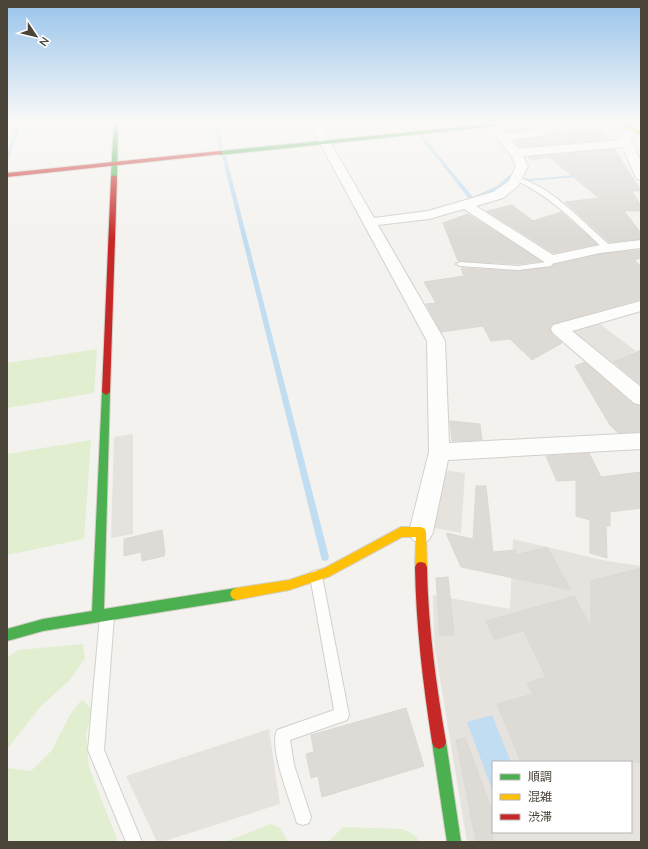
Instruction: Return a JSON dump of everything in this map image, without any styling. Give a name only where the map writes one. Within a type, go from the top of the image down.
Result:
[{"type":"street","points":[[103,615],[114,161]]},
{"type":"street","points":[[7,175],[146,161]]},
{"type":"street","points":[[336,161],[436,341],[439,452],[421,532],[421,598],[426,661],[454,842]]},
{"type":"street","points":[[371,222],[429,215],[498,195],[517,179],[522,166],[520,161]]},
{"type":"street","points":[[634,161],[641,176]]},
{"type":"street","points":[[466,205],[551,260],[608,248],[641,244]]},
{"type":"street","points":[[641,306],[559,329],[641,398]]},
{"type":"street","points":[[439,452],[641,441]]},
{"type":"street","points":[[7,635],[43,625],[290,585],[328,572],[401,532],[421,532]]},
{"type":"lane","points":[[517,179],[529,183],[557,203],[608,248]]},
{"type":"lane","points":[[460,264],[518,268],[548,264],[551,260]]},
{"type":"lane","points":[[303,816],[286,764],[282,735],[342,715],[316,576]]},
{"type":"lane","points":[[103,615],[96,750],[134,842]]},
{"type":"shaded area","points":[[596,321],[636,351],[608,364],[573,336],[575,326]]},
{"type":"shaded area","points":[[133,434],[133,534],[111,538],[114,437]]},
{"type":"shaded area","points":[[444,470],[465,473],[461,533],[434,528]]},
{"type":"shaded area","points":[[513,539],[607,561],[641,566],[641,842],[467,842],[434,643],[433,595],[510,609]]},
{"type":"shaded area","points":[[269,729],[280,804],[162,842],[157,842],[126,776]]},
{"type":"green space","points":[[97,349],[94,393],[7,408],[7,363]]},
{"type":"green space","points":[[91,440],[84,539],[7,555],[7,454]]},
{"type":"green space","points":[[83,644],[85,658],[70,680],[41,706],[8,748],[7,754],[7,658],[18,650]]},
{"type":"green space","points":[[82,699],[92,710],[86,734],[89,767],[118,842],[7,842],[7,768],[31,771],[52,750],[70,715]]},
{"type":"green space","points":[[271,824],[280,828],[288,842],[225,842]]},
{"type":"green space","points":[[343,827],[402,829],[415,835],[419,842],[328,842]]},
{"type":"water","points":[[492,715],[511,761],[492,761],[492,789],[467,722]]},
{"type":"building","points":[[553,161],[621,161],[641,191],[632,191],[641,206],[641,211],[624,211],[641,233],[641,239],[609,242],[565,202],[599,198]]},
{"type":"building","points":[[512,205],[533,221],[561,212],[597,244],[553,253],[487,211]]},
{"type":"building","points":[[468,214],[541,261],[518,264],[458,261],[443,223]]},
{"type":"building","points":[[641,250],[641,258],[634,260],[641,266],[641,299],[553,324],[550,330],[552,334],[562,343],[532,360],[510,339],[491,341],[483,326],[441,332],[426,304],[436,303],[424,282],[464,276],[461,268],[518,271],[551,267],[553,265],[600,254]]},
{"type":"building","points":[[641,350],[641,385],[613,362]]},
{"type":"building","points":[[585,362],[633,404],[641,406],[641,432],[618,433],[610,425],[575,366]]},
{"type":"building","points":[[450,421],[480,424],[482,440],[452,441]]},
{"type":"building","points":[[589,453],[601,477],[641,472],[641,508],[610,512],[610,526],[606,526],[607,558],[590,553],[590,520],[576,516],[576,480],[557,481],[546,456]]},
{"type":"building","points":[[476,486],[486,486],[493,552],[516,550],[516,555],[547,547],[571,590],[461,567],[446,533],[473,539]]},
{"type":"building","points":[[162,530],[165,552],[164,556],[142,561],[141,552],[124,556],[124,539]]},
{"type":"building","points":[[641,568],[641,762],[521,761],[497,704],[533,694],[527,683],[546,677],[524,631],[494,639],[486,621],[574,596],[591,627],[591,581]]},
{"type":"building","points":[[448,577],[454,635],[440,635],[436,578]]},
{"type":"building","points":[[406,708],[424,766],[322,797],[318,776],[311,778],[306,754],[314,752],[311,735]]},
{"type":"building","points":[[465,738],[492,810],[493,842],[476,842],[456,740]]},
{"type":"waterway","points":[[225,161],[325,557]]},
{"type":"waterway","points":[[441,161],[472,199],[499,187],[511,176]]},
{"type":"waterway","points":[[523,179],[530,180],[576,176]]},
{"type":"traffic: fast","points":[[114,177],[115,161]]},
{"type":"traffic: fast","points":[[98,615],[106,392]]},
{"type":"traffic: fast","points":[[7,635],[43,625],[236,594]]},
{"type":"traffic: fast","points":[[439,742],[454,842]]},
{"type":"traffic: slow","points":[[236,594],[289,585],[328,572],[401,532],[421,532],[421,567]]},
{"type":"traffic: jam","points":[[7,175],[146,161]]},
{"type":"traffic: jam","points":[[106,392],[114,177]]},
{"type":"traffic: jam","points":[[421,567],[422,611],[426,654],[439,742]]}]
